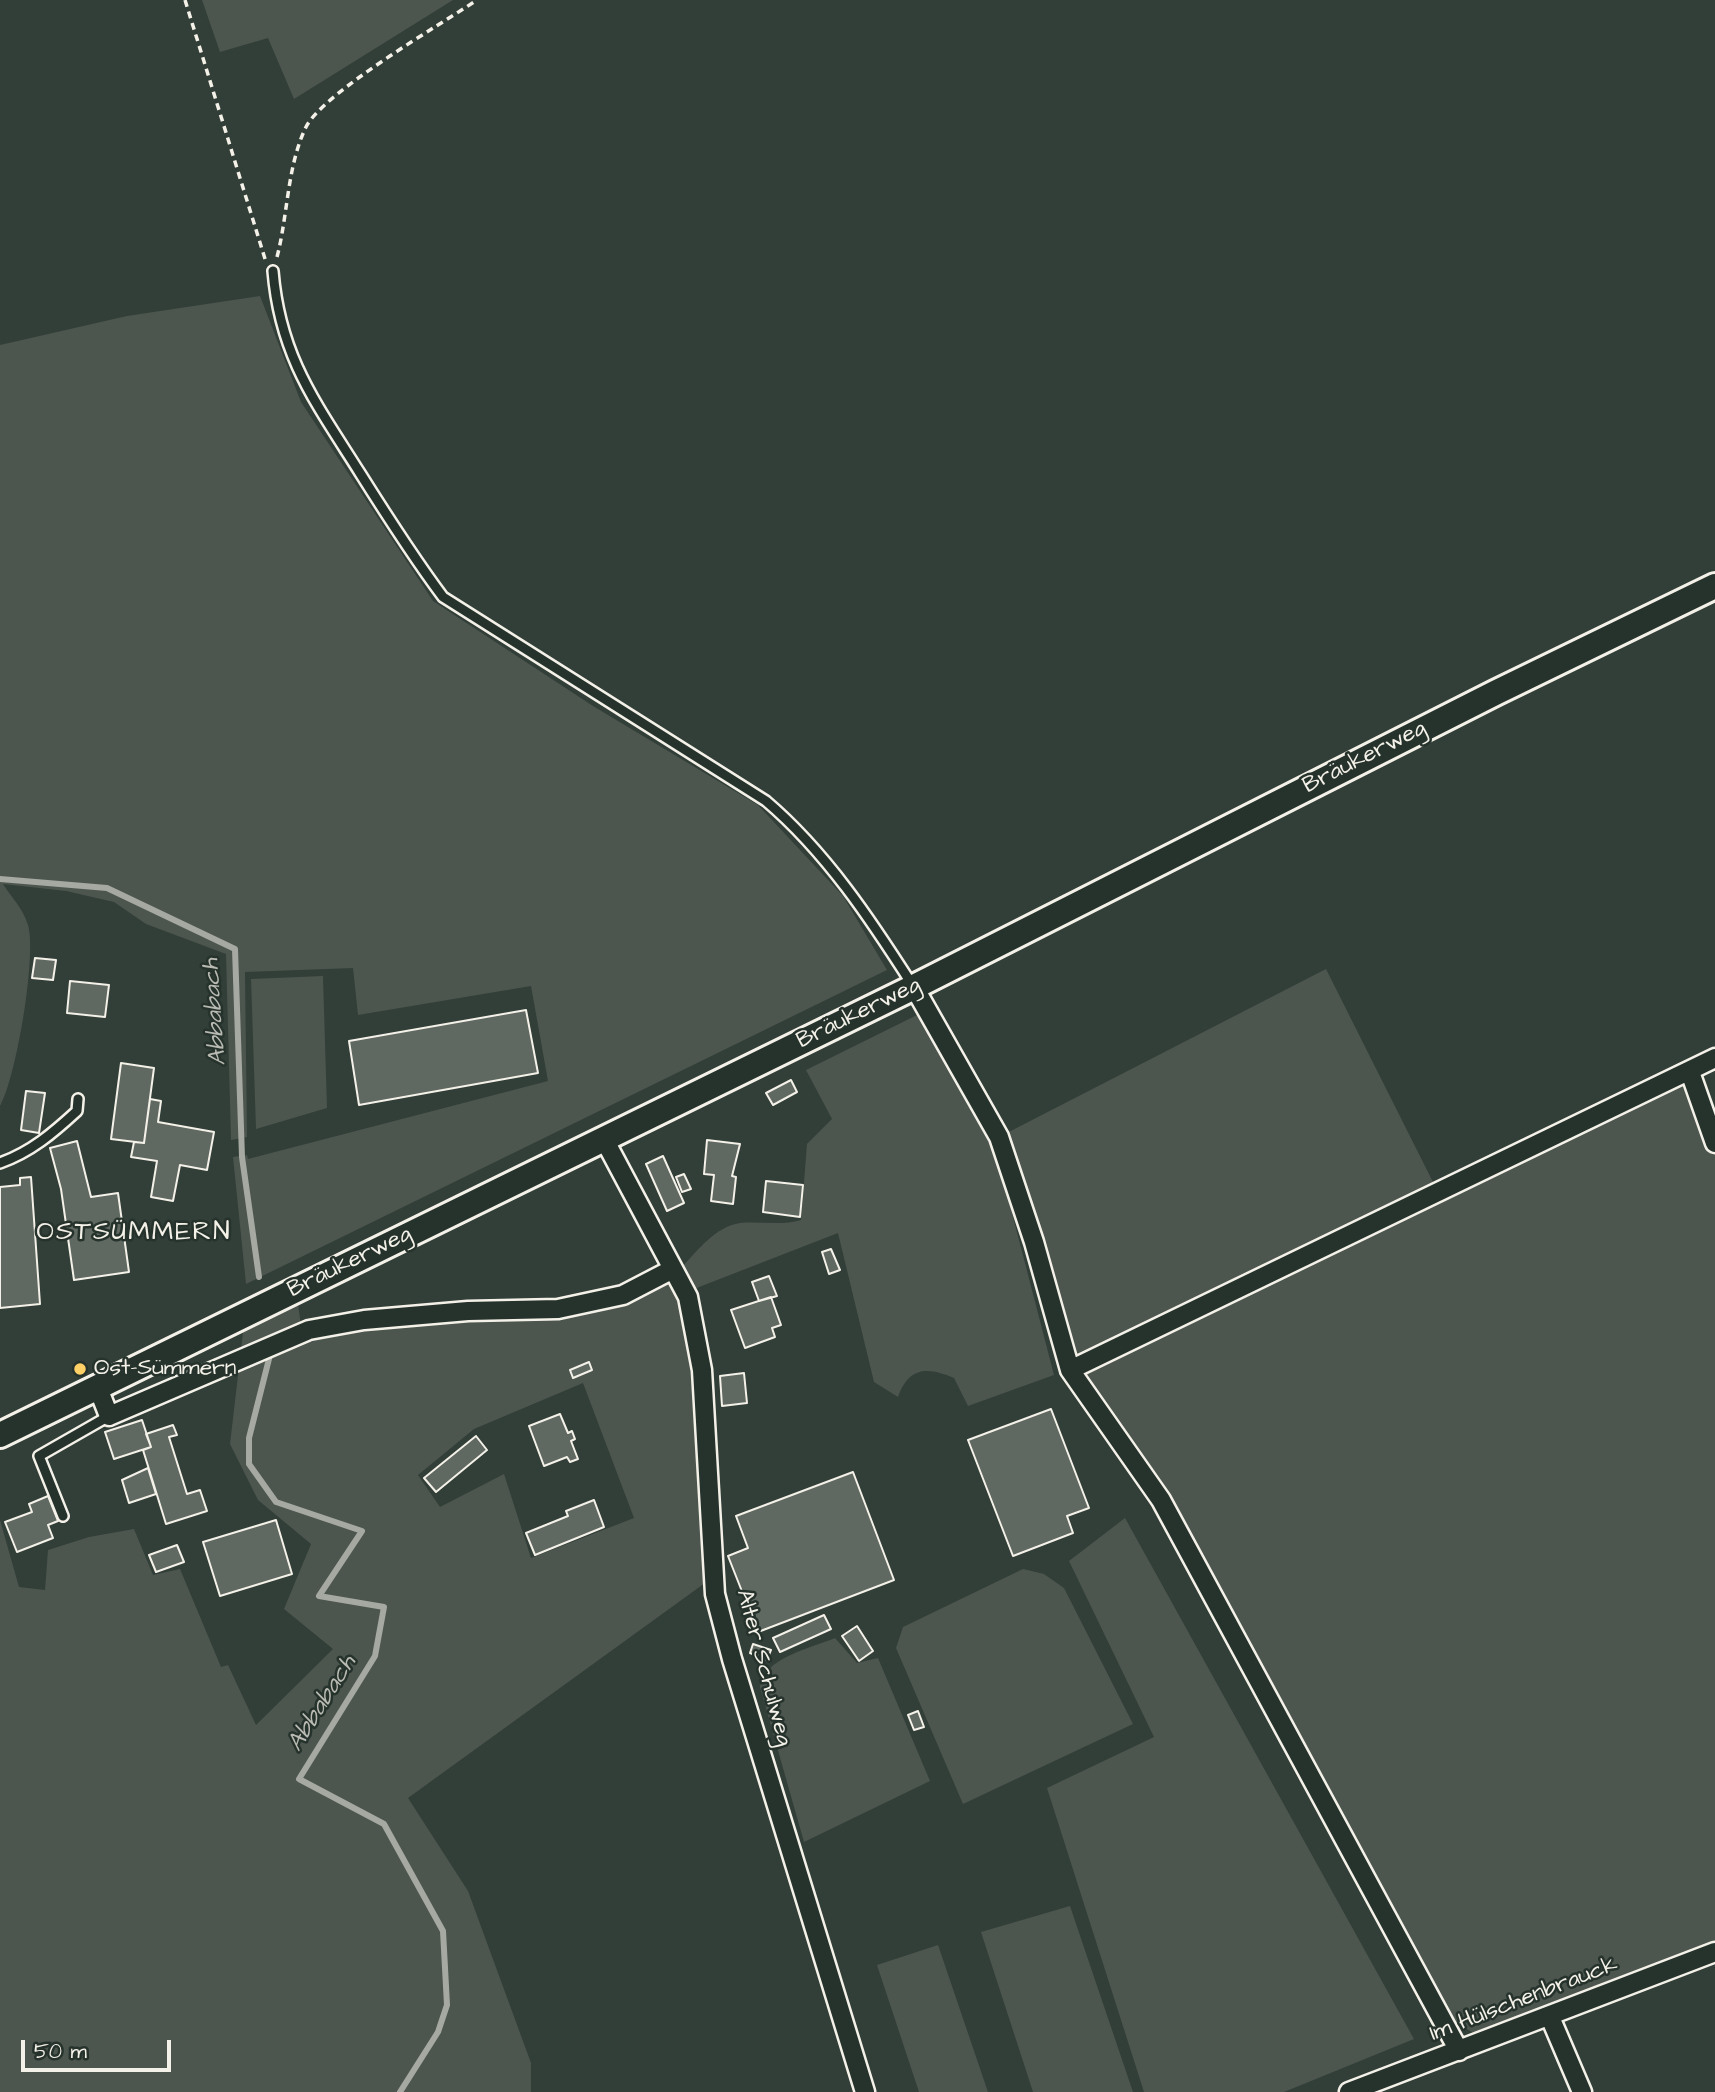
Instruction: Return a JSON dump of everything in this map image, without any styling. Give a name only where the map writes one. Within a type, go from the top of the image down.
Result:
[{"type":"main road","name":"Bräukerweg","points":[[0,1435],[914,987],[1472,704],[1715,586]]},
{"type":"street","points":[[914,987],[999,1136],[1034,1242],[1070,1370],[1161,1500],[1458,2051]]},
{"type":"street","points":[[1070,1370],[1715,1058]]},
{"type":"street","points":[[1689,1072],[1715,1143]]},
{"type":"street","name":"Alter Schulweg","points":[[604,1139],[688,1297],[702,1370],[715,1594],[732,1660],[865,2092]]},
{"type":"street","points":[[98,1388],[108,1416],[309,1330],[364,1320],[455,1312],[558,1309],[623,1295],[673,1269]]},
{"type":"street","name":"Im Hülschenbrauck","points":[[1349,2092],[1715,1952]]},
{"type":"street","points":[[1550,2017],[1582,2092]]},
{"type":"lane","points":[[273,271],[276,309],[295,366],[405,547],[443,597],[766,801],[797,828],[877,930],[914,987]]},
{"type":"lane","points":[[0,1163],[21,1155],[51,1134],[77,1111],[78,1099]]},
{"type":"lane","points":[[63,1516],[39,1456],[108,1416]]},
{"type":"path","points":[[185,0],[263,258]]},
{"type":"path","points":[[273,271],[285,224],[294,161],[307,125],[328,100],[477,0]]},
{"type":"shaded area","points":[[202,0],[453,0],[294,99],[268,38],[220,52]]},
{"type":"shaded area","points":[[260,296],[301,402],[433,601],[593,706],[758,805],[843,896],[887,970],[246,1284],[233,1157],[247,1155],[248,1159],[548,1081],[531,986],[358,1015],[353,968],[245,972],[247,1137],[231,1140],[226,954],[146,924],[114,902],[66,891],[3,884],[28,925],[30,962],[18,1045],[0,1106],[0,345],[127,316]]},
{"type":"shaded area","points":[[1326,969],[1439,1194],[1690,1072],[1715,1143],[1715,1945],[1479,2036],[1453,2021],[1161,1500],[1070,1370],[999,1137]]},
{"type":"shaded area","points":[[323,976],[327,1108],[256,1129],[251,979]]},
{"type":"shaded area","points":[[919,1014],[998,1159],[1054,1375],[968,1406],[954,1378],[936,1372],[914,1374],[902,1387],[898,1397],[874,1382],[838,1233],[694,1289],[682,1267],[708,1240],[731,1225],[801,1220],[807,1144],[832,1119],[806,1070]]},
{"type":"shaded area","points":[[671,1278],[684,1310],[699,1386],[704,1468],[705,1583],[408,1798],[468,1891],[531,2063],[531,2092],[0,2092],[0,1520],[19,1587],[45,1590],[48,1550],[89,1537],[134,1529],[153,1575],[180,1569],[221,1667],[228,1665],[256,1725],[333,1649],[284,1609],[311,1544],[258,1500],[230,1444],[244,1324],[297,1297],[303,1339],[363,1326],[472,1318]],"holes":[[[583,1383],[634,1518],[531,1558],[504,1474],[440,1507],[418,1475],[474,1429]]]},
{"type":"shaded area","points":[[1125,1518],[1414,2039],[1284,2092],[1144,2092],[1047,1788],[1154,1737],[1069,1561]]},
{"type":"shaded area","points":[[1023,1569],[1044,1574],[1064,1588],[1133,1724],[963,1804],[896,1648],[903,1627]]},
{"type":"shaded area","points":[[835,1638],[857,1663],[878,1658],[930,1781],[804,1842],[760,1687],[763,1677],[779,1661]]},
{"type":"shaded area","points":[[1070,1906],[1133,2092],[1033,2092],[981,1932]]},
{"type":"shaded area","points":[[938,1945],[988,2092],[919,2092],[877,1965]]},
{"type":"building","points":[[35,958],[56,960],[53,980],[32,978]]},
{"type":"building","points":[[70,981],[109,985],[105,1017],[67,1013]]},
{"type":"building","points":[[526,1010],[538,1073],[359,1105],[349,1041]]},
{"type":"building","points":[[121,1063],[154,1068],[144,1143],[111,1139]]},
{"type":"building","points":[[791,1080],[797,1092],[773,1105],[766,1093]]},
{"type":"building","points":[[26,1091],[45,1093],[39,1133],[21,1130]]},
{"type":"building","points":[[150,1099],[161,1101],[158,1122],[214,1132],[207,1170],[180,1165],[173,1201],[151,1197],[157,1161],[131,1157],[134,1142],[144,1143]]},
{"type":"building","points":[[707,1140],[740,1144],[732,1176],[736,1177],[733,1204],[711,1201],[714,1175],[704,1174]]},
{"type":"building","points":[[77,1141],[91,1197],[118,1193],[129,1272],[74,1280],[61,1189],[50,1148]]},
{"type":"building","points":[[663,1156],[684,1203],[667,1211],[646,1164]]},
{"type":"building","points":[[684,1174],[691,1189],[682,1192],[676,1177]]},
{"type":"building","points":[[31,1177],[40,1304],[0,1308],[0,1187],[20,1185],[20,1178]]},
{"type":"building","points":[[766,1181],[803,1185],[800,1217],[763,1212]]},
{"type":"building","points":[[831,1249],[840,1270],[829,1274],[822,1252]]},
{"type":"building","points":[[769,1276],[777,1296],[759,1301],[752,1282]]},
{"type":"building","points":[[771,1297],[781,1325],[772,1328],[775,1337],[745,1348],[731,1310]]},
{"type":"building","points":[[589,1362],[592,1370],[573,1378],[570,1370]]},
{"type":"building","points":[[744,1373],[747,1403],[722,1406],[720,1376]]},
{"type":"building","points":[[1051,1409],[1089,1508],[1067,1516],[1073,1533],[1013,1556],[968,1440]]},
{"type":"building","points":[[560,1414],[568,1433],[572,1431],[575,1439],[571,1441],[578,1459],[570,1462],[567,1457],[544,1466],[529,1426]]},
{"type":"building","points":[[142,1420],[151,1447],[114,1459],[105,1432]]},
{"type":"building","points":[[173,1425],[177,1435],[169,1437],[187,1494],[200,1490],[207,1511],[166,1524],[143,1450],[151,1447],[146,1434]]},
{"type":"building","points":[[476,1436],[487,1450],[436,1492],[424,1478]]},
{"type":"building","points":[[148,1468],[156,1494],[129,1503],[122,1480]]},
{"type":"building","points":[[853,1472],[894,1580],[758,1632],[728,1556],[748,1548],[736,1516]]},
{"type":"building","points":[[48,1496],[58,1521],[48,1525],[53,1538],[17,1552],[5,1522],[32,1512],[29,1504]]},
{"type":"building","points":[[594,1500],[604,1527],[535,1555],[526,1533],[568,1516],[566,1511]]},
{"type":"building","points":[[276,1520],[292,1574],[220,1596],[203,1542]]},
{"type":"building","points":[[177,1545],[184,1562],[156,1572],[149,1555]]},
{"type":"building","points":[[824,1615],[831,1629],[780,1652],[773,1638]]},
{"type":"building","points":[[857,1626],[873,1651],[859,1661],[842,1636]]},
{"type":"building","points":[[753,1644],[771,1650],[767,1660],[750,1653]]},
{"type":"building","points":[[918,1711],[924,1727],[914,1730],[908,1715]]},
{"type":"waterway","name":"Abbabach","points":[[0,879],[107,888],[235,949],[242,1157],[259,1277]]},
{"type":"waterway","name":"Abbabach","points":[[270,1355],[249,1438],[249,1464],[276,1502],[362,1531],[319,1596],[384,1607],[375,1656],[299,1779],[384,1824],[443,1931],[447,2005],[438,2032],[400,2092]]},
{"type":"place","name":"Ost-Sümmern","points":[[80,1369]]},
{"type":"district","name":"OSTSÜMMERN","points":[[134,1234]]}]
